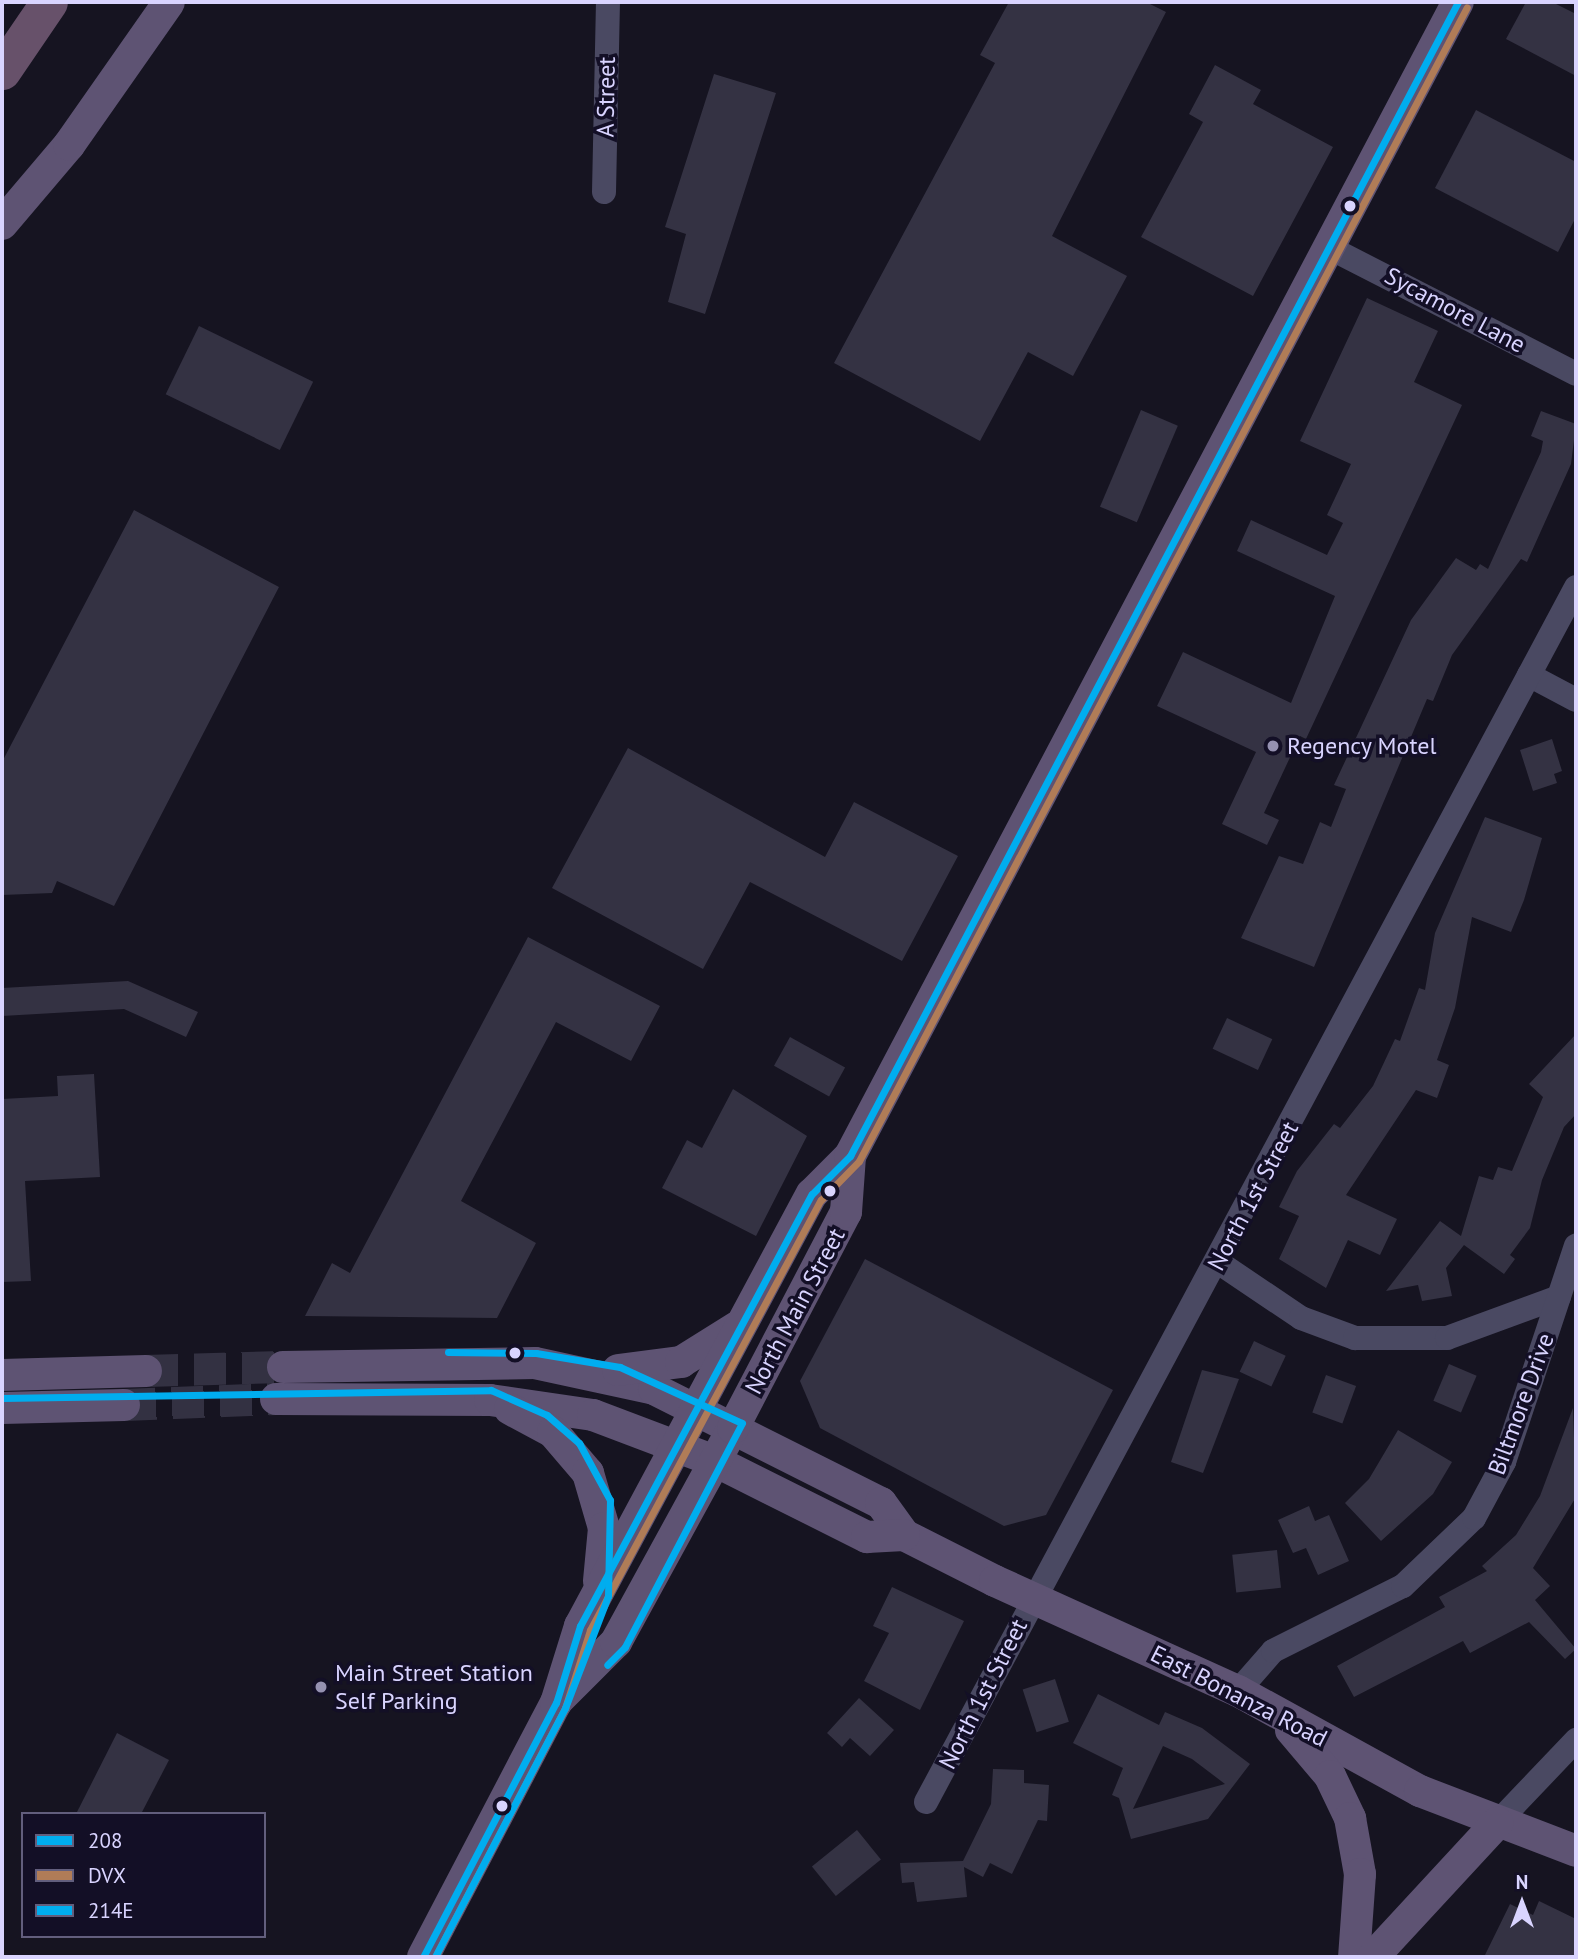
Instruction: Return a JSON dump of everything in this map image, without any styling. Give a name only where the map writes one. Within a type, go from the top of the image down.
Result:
[{"type":"highway","points":[[9,62],[49,2]]},
{"type":"main road","points":[[2,224],[69,145],[169,2]]},
{"type":"main road","points":[[1433,49],[1443,2]]},
{"type":"main road","name":"North Main Street","points":[[715,1419],[743,1322],[812,1194],[850,1156],[1332,249],[1458,2]]},
{"type":"main road","name":"North Main Street","points":[[556,1703],[616,1642],[697,1454],[715,1419],[846,1212],[850,1156]]},
{"type":"main road","points":[[283,1367],[487,1360],[593,1372],[665,1368],[743,1322]]},
{"type":"main road","points":[[2,1376],[146,1371]]},
{"type":"main road","name":"East Bonanza Road","points":[[593,1372],[715,1419],[881,1503],[904,1535],[1238,1691],[1420,1791],[1497,1823],[1576,1851]]},
{"type":"main road","name":"East Bonanza Road","points":[[276,1399],[490,1400],[593,1415],[697,1454],[867,1537],[904,1535]]},
{"type":"main road","points":[[490,1400],[553,1432],[588,1473],[604,1528],[598,1593]]},
{"type":"main road","points":[[2,1408],[124,1405]]},
{"type":"main road","name":"North Main Street","points":[[423,1957],[556,1703],[598,1593],[697,1454]]},
{"type":"main road","points":[[1279,1715],[1330,1776],[1350,1818],[1360,1874],[1354,1957]]},
{"type":"main road","points":[[1373,1957],[1497,1823]]},
{"type":"street","name":"A Street","points":[[604,192],[608,2]]},
{"type":"street","name":"Sycamore Lane","points":[[1332,249],[1576,374]]},
{"type":"street","name":"North 1st Street","points":[[926,1802],[1033,1597],[1218,1262],[1576,587]]},
{"type":"street","points":[[1529,675],[1576,700]]},
{"type":"street","name":"Biltmore Drive","points":[[1238,1691],[1273,1651],[1403,1586],[1453,1544],[1504,1462],[1576,1246]]},
{"type":"street","points":[[1218,1262],[1301,1318],[1355,1338],[1447,1338],[1559,1297]]},
{"type":"street","points":[[1497,1823],[1576,1740]]},
{"type":"building","points":[[1009,2],[1146,2],[1166,12],[1052,236],[1127,276],[1073,376],[1028,352],[980,441],[834,363],[995,63],[980,55]]},
{"type":"building","points":[[1526,2],[1552,2],[1576,14],[1576,76],[1506,39]]},
{"type":"building","points":[[1215,65],[1261,90],[1253,104],[1333,147],[1253,296],[1141,237],[1203,122],[1189,114]]},
{"type":"building","points":[[714,74],[776,93],[705,314],[668,302],[686,234],[665,227]]},
{"type":"building","points":[[1476,110],[1576,162],[1576,217],[1558,252],[1435,188]]},
{"type":"building","points":[[1367,298],[1438,331],[1414,382],[1462,405],[1306,739],[1300,736],[1264,813],[1279,820],[1267,845],[1222,824],[1256,752],[1157,706],[1183,652],[1291,703],[1335,596],[1237,551],[1251,520],[1327,555],[1343,523],[1327,515],[1351,464],[1300,441]]},
{"type":"building","points":[[199,326],[313,382],[280,450],[166,394]]},
{"type":"building","points":[[1141,410],[1178,426],[1137,522],[1100,507]]},
{"type":"building","points":[[1541,411],[1576,424],[1571,464],[1527,562],[1521,559],[1452,655],[1433,701],[1427,699],[1314,967],[1241,938],[1279,856],[1303,864],[1320,822],[1331,827],[1346,789],[1334,785],[1411,620],[1456,558],[1476,570],[1480,564],[1488,569],[1541,452],[1543,441],[1531,436]]},
{"type":"building","points":[[134,510],[279,587],[114,906],[57,881],[52,893],[2,895],[2,762]]},
{"type":"building","points":[[1552,739],[1562,771],[1554,774],[1557,783],[1533,791],[1520,750]]},
{"type":"building","points":[[628,748],[825,857],[854,802],[958,856],[902,961],[750,882],[703,969],[552,888]]},
{"type":"building","points":[[1485,817],[1542,838],[1524,900],[1511,932],[1472,917],[1455,1008],[1437,1060],[1449,1065],[1437,1098],[1416,1090],[1346,1195],[1397,1219],[1380,1255],[1348,1240],[1326,1288],[1279,1259],[1299,1216],[1279,1207],[1297,1171],[1334,1124],[1340,1128],[1373,1086],[1395,1039],[1400,1041],[1419,988],[1425,990],[1435,933]]},
{"type":"building","points":[[528,937],[660,1006],[631,1061],[556,1022],[461,1201],[536,1243],[497,1318],[305,1316],[332,1263],[350,1273]]},
{"type":"building","points":[[128,981],[198,1012],[186,1037],[124,1009],[2,1016],[2,988]]},
{"type":"building","points":[[1227,1018],[1272,1039],[1258,1070],[1213,1049]]},
{"type":"building","points":[[1576,1034],[1576,1114],[1564,1127],[1542,1180],[1530,1228],[1510,1255],[1515,1259],[1504,1274],[1464,1245],[1446,1268],[1452,1296],[1422,1301],[1418,1285],[1386,1291],[1440,1221],[1461,1236],[1479,1176],[1493,1180],[1498,1167],[1512,1171],[1543,1097],[1529,1084]]},
{"type":"building","points":[[790,1037],[845,1068],[829,1096],[774,1066]]},
{"type":"building","points":[[94,1074],[100,1177],[25,1181],[31,1281],[2,1282],[2,1099],[58,1096],[57,1076]]},
{"type":"building","points":[[733,1089],[807,1136],[756,1236],[662,1188],[687,1140],[702,1148]]},
{"type":"building","points":[[865,1259],[1113,1390],[1046,1515],[1004,1526],[820,1428],[800,1381]]},
{"type":"building","points":[[1254,1341],[1286,1356],[1271,1387],[1240,1372]]},
{"type":"building","points":[[1449,1364],[1477,1376],[1461,1413],[1433,1401]]},
{"type":"building","points":[[1202,1370],[1239,1379],[1203,1473],[1171,1462]]},
{"type":"building","points":[[1326,1375],[1356,1386],[1342,1424],[1312,1413]]},
{"type":"building","points":[[1573,1408],[1576,1497],[1533,1568],[1550,1586],[1535,1600],[1576,1649],[1565,1659],[1529,1622],[1470,1653],[1463,1641],[1354,1697],[1337,1666],[1445,1607],[1439,1597],[1487,1571],[1482,1566],[1516,1535],[1540,1496]]},
{"type":"building","points":[[1398,1430],[1452,1462],[1433,1494],[1381,1541],[1345,1503],[1369,1479]]},
{"type":"building","points":[[1309,1506],[1315,1521],[1329,1515],[1349,1561],[1318,1575],[1306,1548],[1293,1553],[1278,1520]]},
{"type":"building","points":[[1277,1550],[1281,1588],[1236,1592],[1232,1555]]},
{"type":"building","points":[[892,1587],[964,1621],[920,1710],[864,1681],[889,1633],[873,1626]]},
{"type":"building","points":[[1055,1679],[1069,1722],[1037,1732],[1023,1690]]},
{"type":"building","points":[[1098,1694],[1159,1725],[1165,1712],[1202,1728],[1250,1764],[1208,1819],[1131,1839],[1119,1798],[1112,1795],[1123,1768],[1073,1743]],"holes":[[[1163,1746],[1192,1759],[1225,1784],[1133,1809]]]},
{"type":"building","points":[[859,1698],[894,1730],[870,1756],[850,1738],[842,1747],[827,1733]]},
{"type":"building","points":[[117,1733],[169,1760],[142,1812],[77,1812]]},
{"type":"building","points":[[993,1769],[1024,1770],[1024,1783],[1049,1785],[1047,1821],[1038,1820],[1012,1874],[990,1863],[983,1877],[964,1867],[967,1897],[917,1902],[914,1882],[902,1883],[900,1863],[963,1861],[991,1804]]},
{"type":"building","points":[[857,1830],[881,1860],[836,1896],[812,1867]]},
{"type":"building","points":[[1539,1901],[1576,1919],[1576,1957],[1484,1957],[1510,1904],[1533,1915]]},
{"type":"tunnel","points":[[146,1371],[283,1367]]},
{"type":"tunnel","points":[[124,1405],[276,1399]]},
{"type":"transit line","name":"208","points":[[423,1957],[556,1703],[580,1626],[812,1194],[850,1156],[1458,2]]},
{"type":"transit line","name":"DVX","points":[[435,1957],[565,1708],[590,1630],[821,1200],[859,1161],[1467,7]]},
{"type":"transit line","name":"214E","points":[[448,1352],[536,1353],[620,1367],[742,1423],[625,1647],[607,1665]]},
{"type":"transit line","name":"214E","points":[[2,1398],[491,1390],[547,1415],[579,1443],[610,1500],[608,1596],[565,1708],[435,1957]]},
{"type":"place","name":"Regency Motel","points":[[1273,746]]},
{"type":"place","name":"Main Street Station Self Parking","points":[[321,1687]]}]
